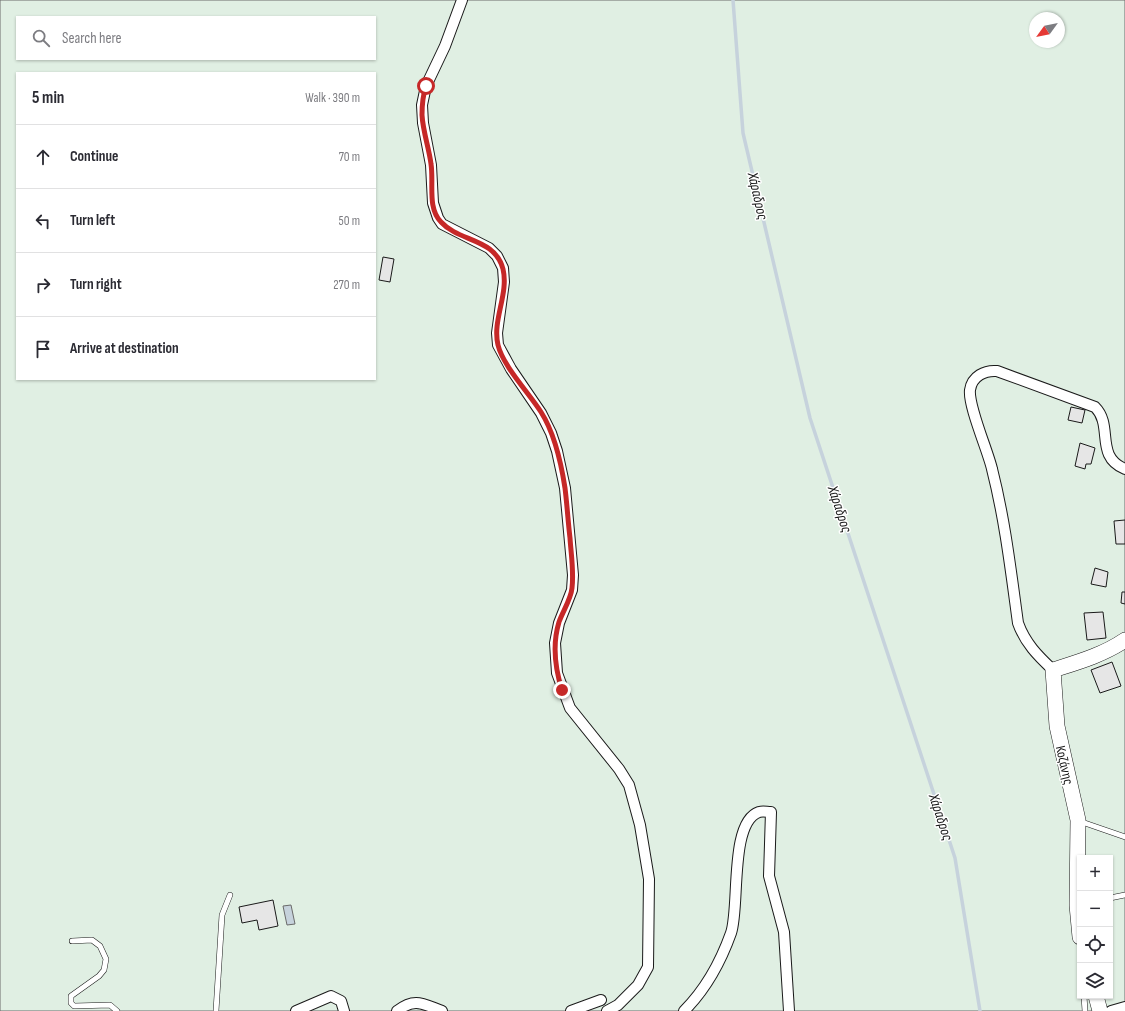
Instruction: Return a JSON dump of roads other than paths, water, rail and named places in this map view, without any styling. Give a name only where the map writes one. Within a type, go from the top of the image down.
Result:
[{"type":"street","points":[[462,0],[445,46],[424,95],[422,115],[431,165],[433,203],[435,212],[442,224],[489,248],[497,256],[502,268],[504,282],[497,333],[498,345],[511,369],[541,413],[551,433],[557,450],[565,488],[573,575],[572,590],[559,622],[555,643],[557,673],[570,708],[630,785],[640,825],[649,879],[648,967],[638,985],[618,1005],[607,1011]]},
{"type":"street","points":[[1125,469],[1117,465],[1107,451],[1102,419],[1099,411],[1095,407],[997,370],[989,370],[982,373],[972,383],[970,391],[972,403],[992,468],[1006,534],[1018,623],[1022,635],[1031,648],[1053,670],[1089,658],[1113,648],[1125,640]]},
{"type":"street","name":"Κοζάνης","points":[[1053,670],[1058,726],[1078,820],[1078,891]]},
{"type":"street","points":[[684,1011],[704,988],[731,932],[734,912],[737,858],[748,821],[760,811],[771,812],[769,876],[784,932],[789,1011]]},
{"type":"street","points":[[296,1011],[331,996],[341,1001],[344,1011]]},
{"type":"street","points":[[1097,999],[1100,1011]]},
{"type":"street","points":[[571,1011],[601,1000],[598,1011]]},
{"type":"street","points":[[397,1011],[411,1002],[420,1002],[442,1011]]},
{"type":"street","points":[[1111,1011],[1125,1007]]},
{"type":"lane","points":[[1078,820],[1125,837]]},
{"type":"lane","points":[[216,1011],[222,915],[230,895]]},
{"type":"lane","points":[[1113,897],[1125,895]]},
{"type":"lane","points":[[72,941],[92,940],[100,946],[106,959],[104,970],[71,996],[71,1003],[74,1006],[110,1005],[116,1011]]},
{"type":"lane","points":[[1084,999],[1085,1011]]},
{"type":"waterway","name":"Χάραδρος","points":[[733,0],[743,133],[810,418],[955,858],[980,1011]]}]
